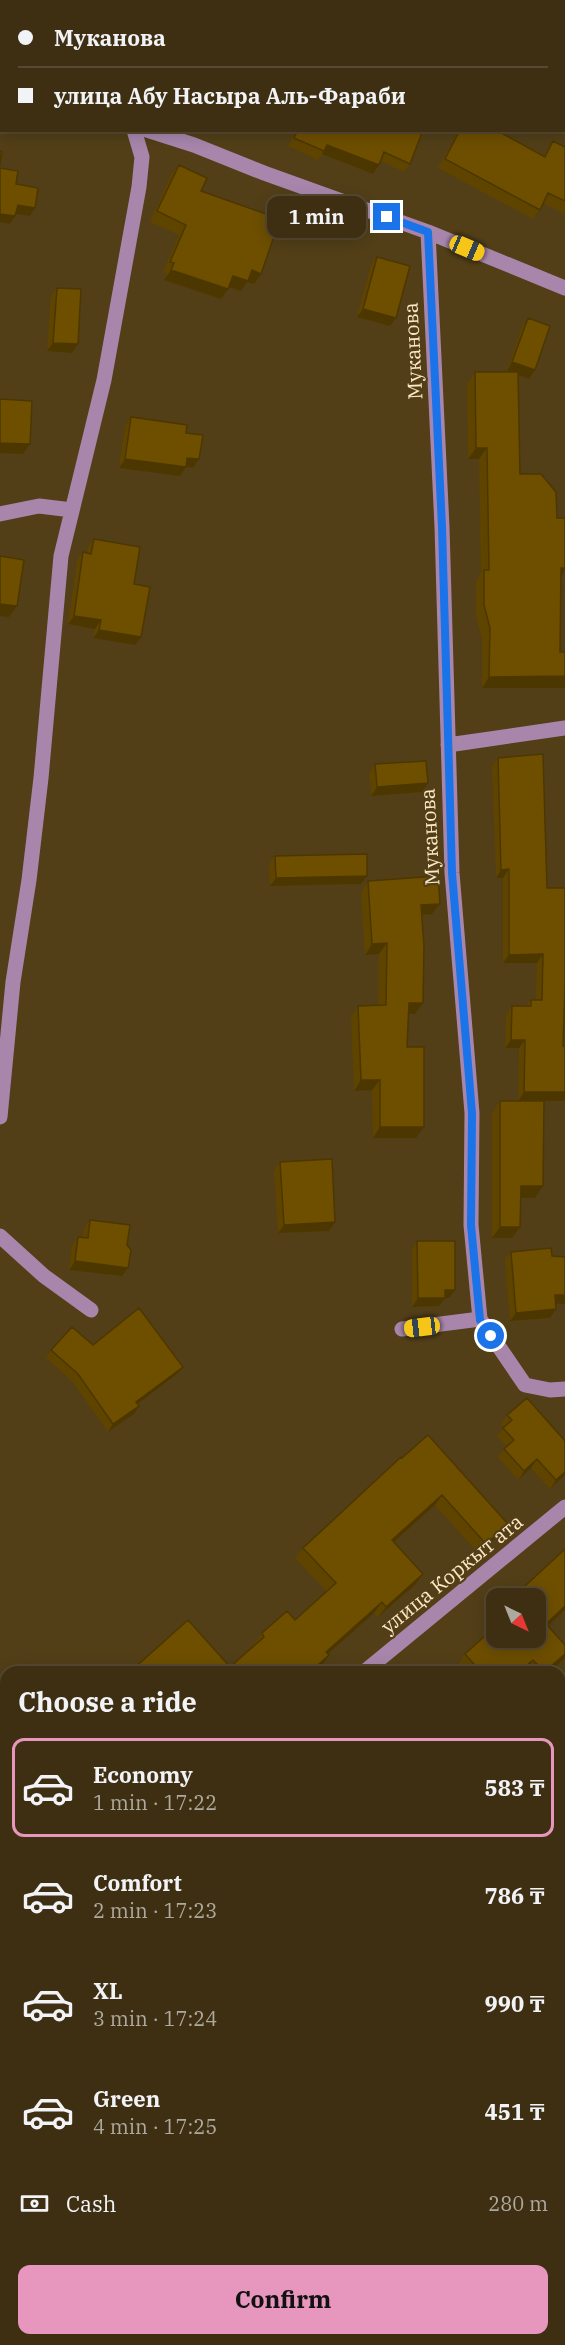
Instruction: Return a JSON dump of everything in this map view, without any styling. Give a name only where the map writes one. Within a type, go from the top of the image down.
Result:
[{"type":"street","points":[[0,1117],[6,1003],[41,778],[61,556],[104,380],[139,187],[142,157],[135,132]]},
{"type":"street","points":[[153,132],[428,232],[565,288]]},
{"type":"street","name":"Муканова","points":[[428,232],[442,527],[452,873],[472,1113],[471,1225],[480,1320],[525,1385],[550,1390],[565,1389]]},
{"type":"street","points":[[0,514],[39,506],[72,510]]},
{"type":"street","points":[[448,745],[565,728]]},
{"type":"street","points":[[0,1236],[44,1276],[91,1311]]},
{"type":"street","points":[[402,1329],[480,1320]]},
{"type":"street","name":"улица Коркыт ата","points":[[371,1666],[565,1507]]},
{"type":"building","points":[[297,132],[422,132],[410,164],[384,152],[379,165],[327,145],[324,151],[294,138]]},
{"type":"building","points":[[459,132],[500,132],[545,157],[553,141],[565,147],[565,201],[548,193],[540,210],[445,159]]},
{"type":"building","points":[[179,165],[207,178],[201,191],[280,219],[261,274],[252,270],[248,281],[233,276],[228,289],[171,270],[174,263],[170,262],[186,225],[157,211]]},
{"type":"building","points":[[0,168],[18,171],[16,184],[38,188],[35,208],[18,205],[15,216],[0,214]]},
{"type":"building","points":[[377,257],[410,266],[396,318],[363,309]]},
{"type":"building","points":[[57,288],[81,289],[78,344],[53,343]]},
{"type":"building","points":[[528,318],[550,326],[535,370],[512,362]]},
{"type":"building","points":[[475,372],[518,372],[520,474],[541,474],[556,492],[557,518],[565,518],[565,568],[561,568],[560,652],[565,652],[565,676],[489,677],[490,628],[484,605],[484,570],[489,570],[487,448],[476,448]]},
{"type":"building","points":[[0,399],[32,401],[30,444],[0,443]]},
{"type":"building","points":[[131,417],[187,425],[186,433],[203,435],[199,459],[187,458],[186,467],[125,459]]},
{"type":"building","points":[[94,539],[140,547],[134,584],[150,587],[141,637],[99,630],[101,620],[74,616],[83,552],[91,554]]},
{"type":"building","points":[[0,556],[24,560],[17,606],[0,604]]},
{"type":"building","points":[[543,754],[547,888],[565,888],[563,1046],[565,1046],[565,1092],[524,1092],[525,1040],[511,1040],[512,1006],[531,1006],[531,1000],[542,1000],[543,954],[509,955],[509,869],[501,870],[498,758]]},
{"type":"building","points":[[426,761],[428,783],[377,787],[375,764]]},
{"type":"building","points":[[367,854],[367,876],[276,878],[275,856]]},
{"type":"building","points":[[438,876],[440,904],[421,905],[424,946],[423,1003],[409,1003],[407,1047],[424,1047],[424,1127],[380,1127],[380,1080],[361,1080],[358,1006],[386,1005],[387,943],[372,944],[368,881]]},
{"type":"building","points":[[500,1101],[544,1101],[543,1186],[521,1186],[520,1227],[500,1227]]},
{"type":"building","points":[[332,1159],[335,1222],[284,1225],[280,1162]]},
{"type":"building","points":[[90,1220],[130,1225],[127,1245],[131,1250],[128,1268],[75,1261],[78,1237],[88,1238]]},
{"type":"building","points":[[417,1241],[455,1241],[455,1290],[445,1290],[445,1298],[418,1298]]},
{"type":"building","points":[[551,1248],[552,1256],[565,1257],[565,1295],[555,1295],[556,1309],[516,1313],[511,1252]]},
{"type":"building","points":[[139,1308],[183,1367],[136,1402],[139,1406],[113,1424],[78,1374],[51,1350],[72,1327],[93,1345]]},
{"type":"building","points":[[527,1398],[565,1441],[565,1472],[556,1480],[537,1459],[524,1471],[504,1449],[514,1440],[503,1428],[512,1420],[507,1415]]},
{"type":"building","points":[[428,1435],[508,1524],[486,1544],[442,1495],[392,1540],[423,1574],[386,1607],[382,1602],[326,1652],[329,1655],[317,1666],[231,1666],[264,1637],[262,1633],[287,1611],[295,1620],[336,1583],[303,1548]]},
{"type":"building","points":[[565,1549],[565,1606],[546,1624],[546,1588],[523,1588]]},
{"type":"building","points":[[188,1620],[229,1666],[136,1666]]},
{"type":"building","points":[[546,1624],[565,1645],[565,1654],[551,1666],[538,1666],[533,1660],[526,1666],[476,1666],[465,1654],[486,1635],[486,1648],[546,1648]]},
{"type":"route","points":[[387,217],[428,232],[442,527],[452,873],[472,1113],[471,1225],[480,1320],[491,1336]]}]
